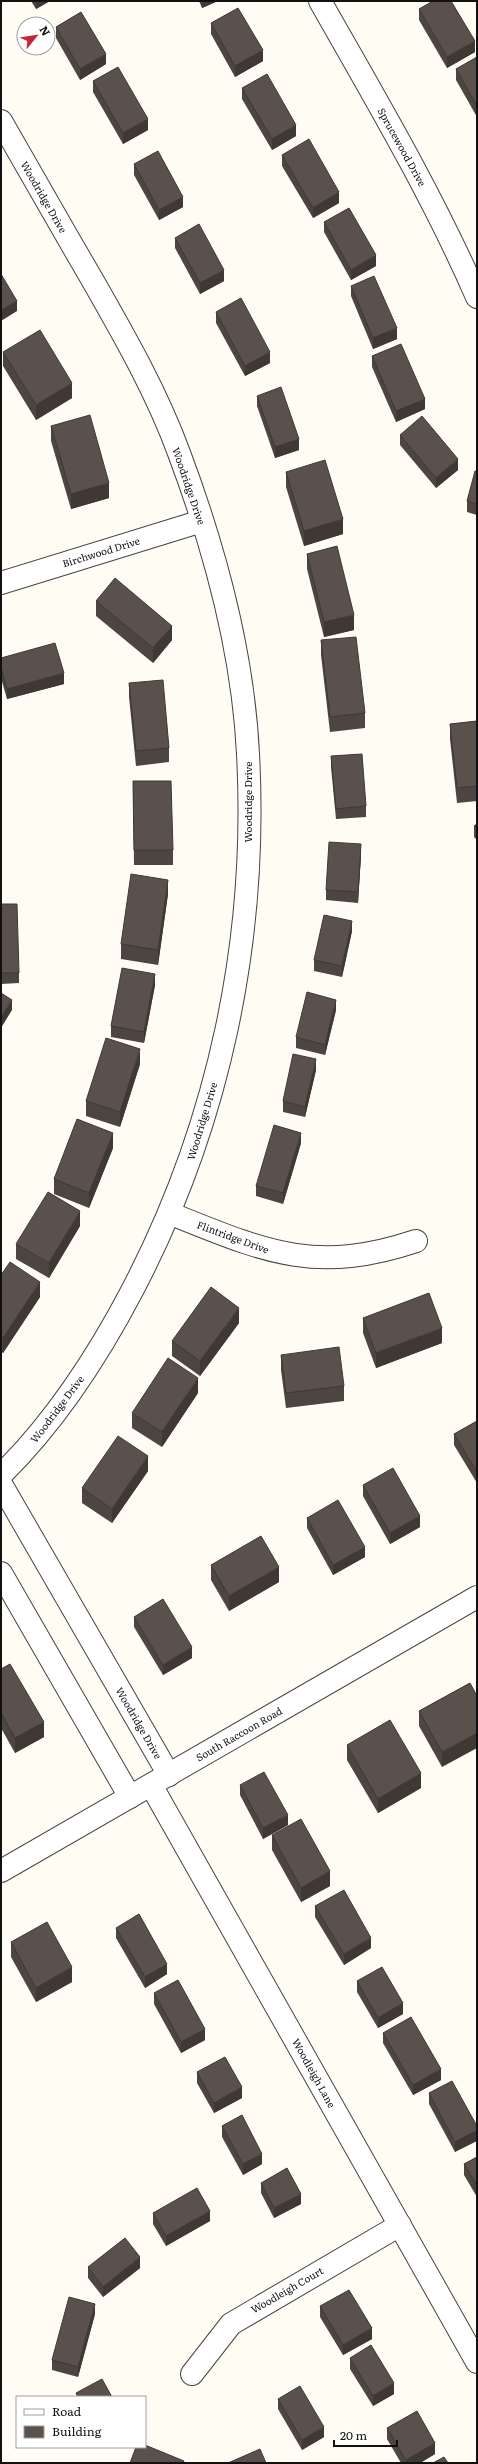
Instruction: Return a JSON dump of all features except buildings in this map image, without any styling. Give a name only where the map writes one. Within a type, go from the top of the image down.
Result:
[{"type":"street","name":"Sprucewood Drive","points":[[320,1],[422,181],[450,236],[477,297]]},
{"type":"street","name":"Woodridge Drive","points":[[1,121],[142,370],[179,451],[221,584],[239,673],[248,752],[250,832],[244,934],[229,1023],[205,1118],[184,1179],[155,1247],[121,1313],[93,1359],[62,1404],[25,1451],[1,1475]]},
{"type":"street","name":"Birchwood Drive","points":[[1,584],[202,520]]},
{"type":"street","name":"Flintridge Drive","points":[[169,1213],[252,1246],[299,1256],[328,1258],[358,1256],[416,1241]]},
{"type":"street","name":"Woodridge Drive","points":[[1,1484],[160,1780]]},
{"type":"street","points":[[1,1573],[130,1797]]},
{"type":"street","name":"South Raccoon Road","points":[[1,1871],[477,1597]]},
{"type":"street","name":"Woodleigh Lane","points":[[160,1780],[400,2225],[477,2362]]},
{"type":"street","name":"Woodleigh Court","points":[[192,2374],[231,2324],[400,2225]]}]
